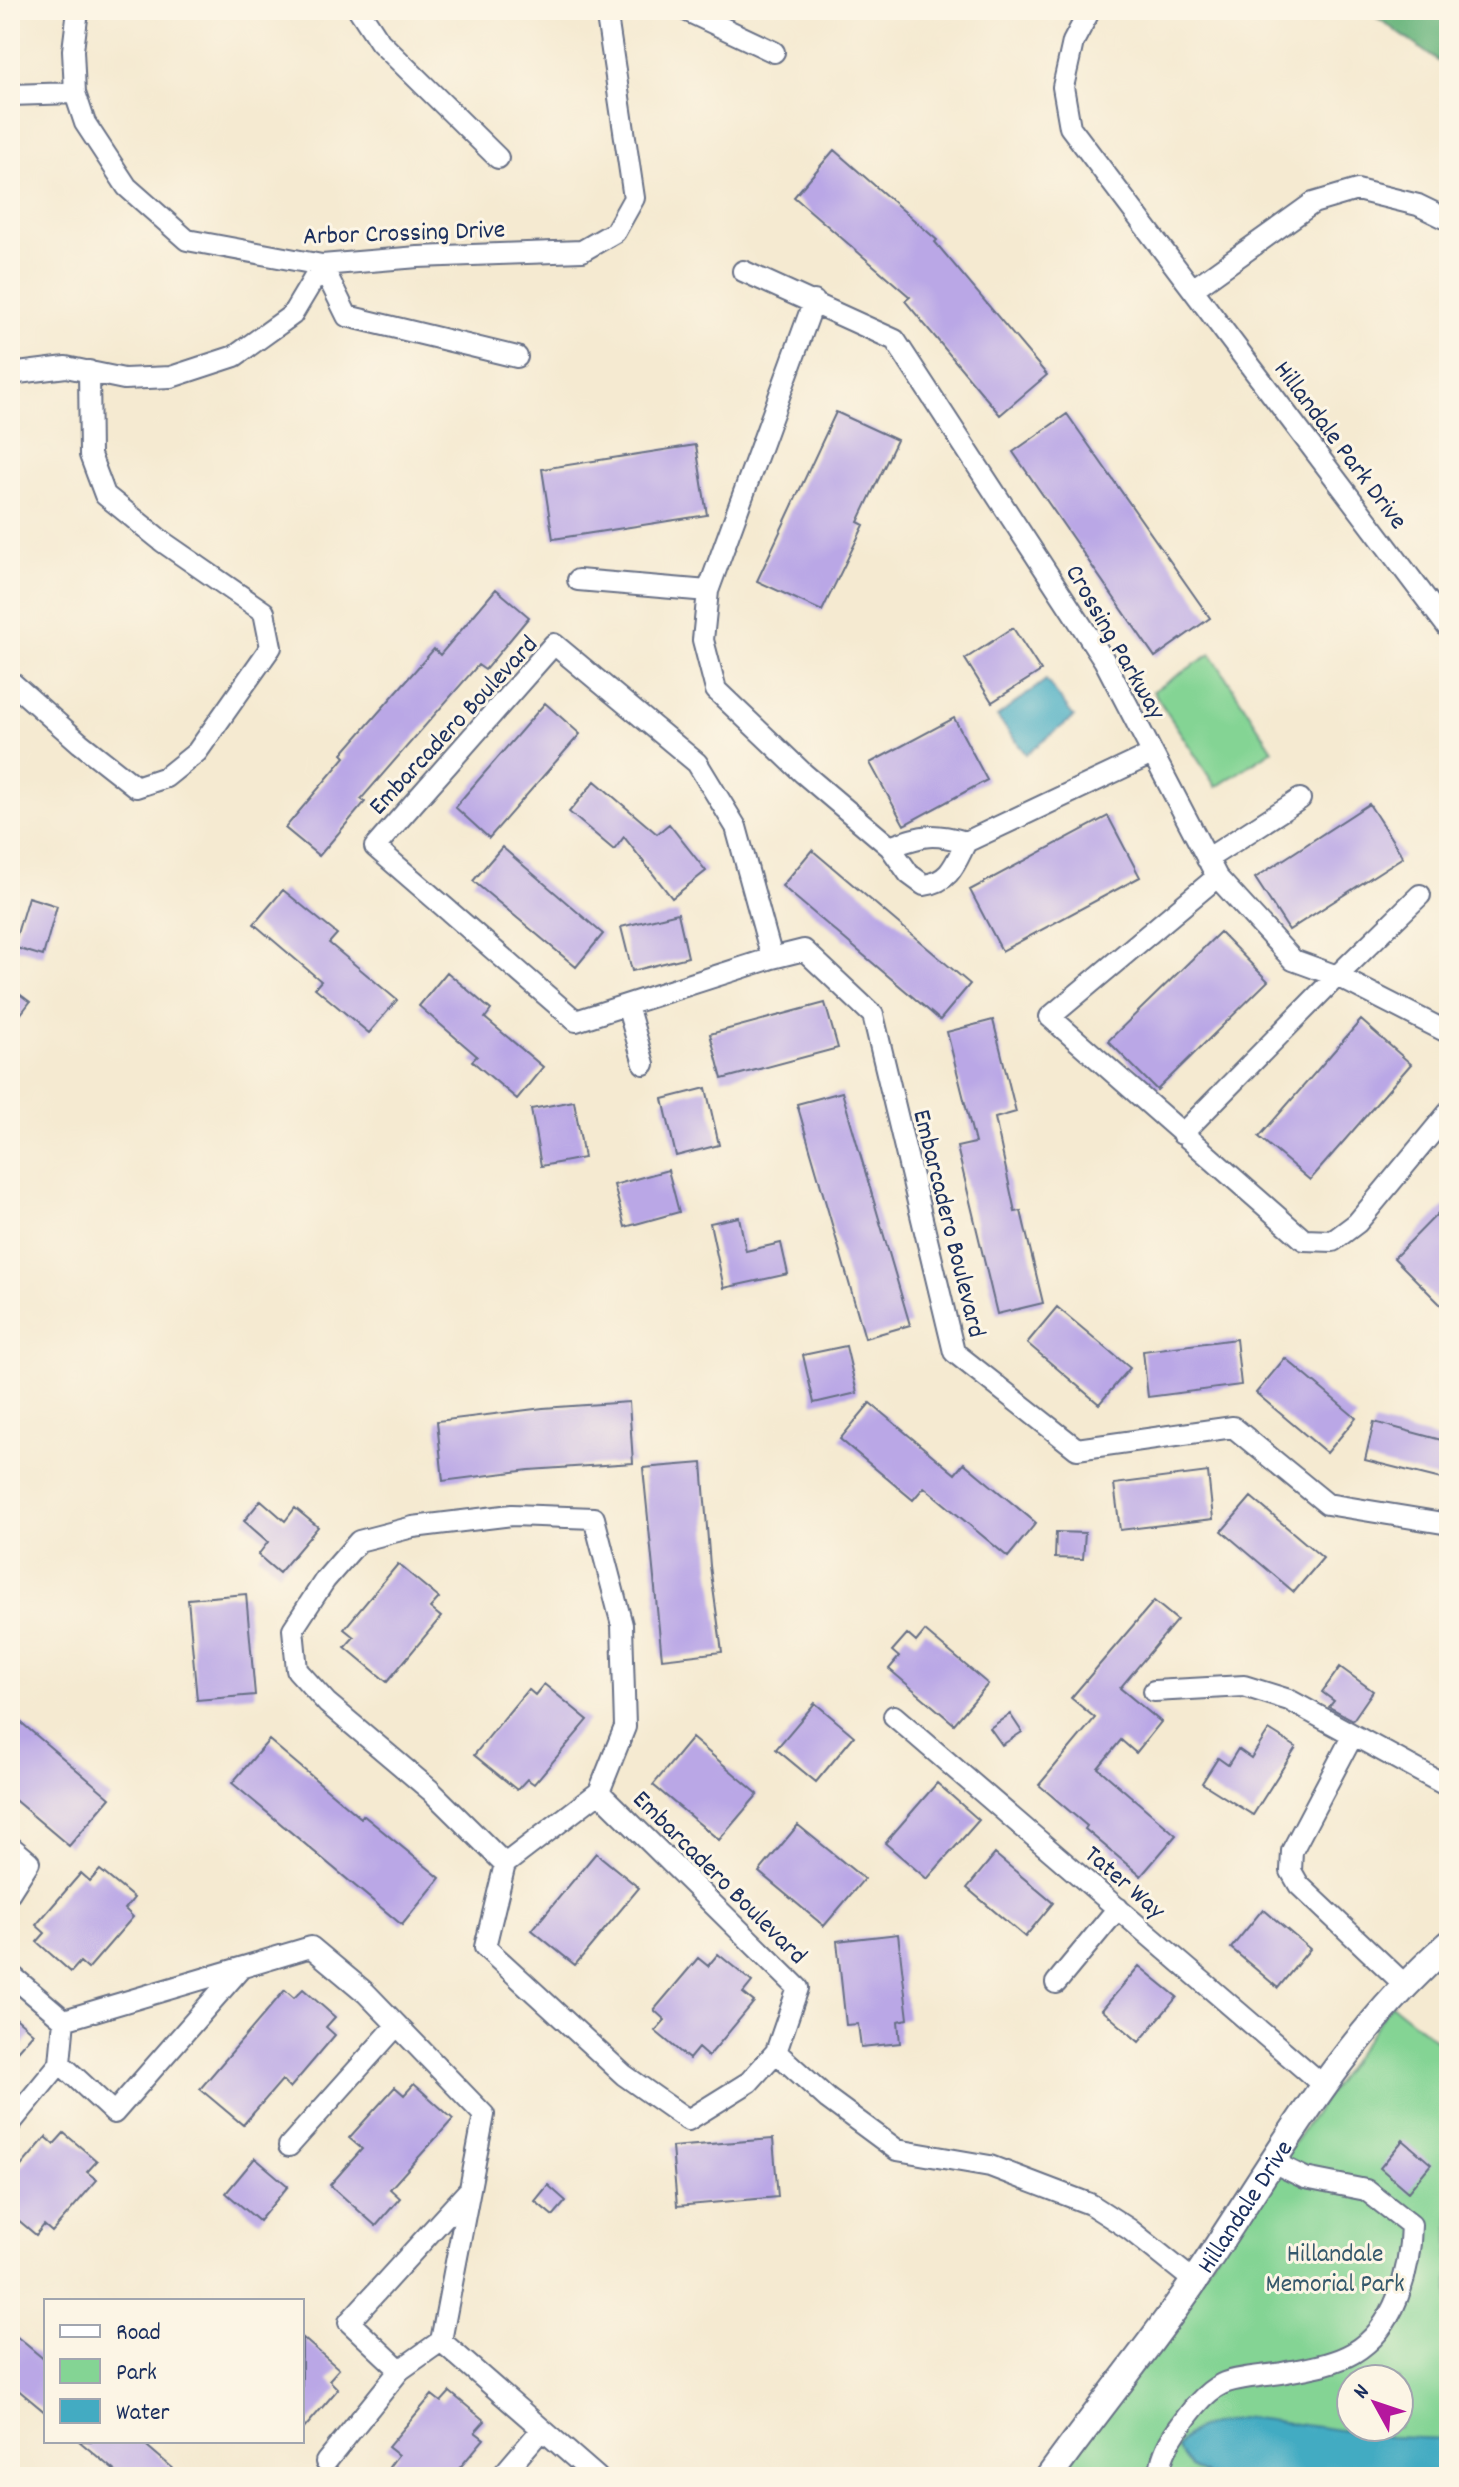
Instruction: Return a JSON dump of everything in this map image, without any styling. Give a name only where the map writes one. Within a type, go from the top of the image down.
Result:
[{"type":"main road","name":"Hillandale Drive","points":[[1049,2477],[1194,2281],[1342,2058],[1405,1985],[1449,1944]]},
{"type":"street","name":"Arbor Crossing Drive","points":[[78,10],[73,50],[75,93],[85,123],[127,187],[187,240],[322,265],[418,257],[582,251],[615,232],[634,198],[606,10]]},
{"type":"street","points":[[359,10],[380,42],[498,158]]},
{"type":"street","points":[[685,10],[774,52]]},
{"type":"street","name":"Hillandale Park Drive","points":[[1090,10],[1073,42],[1063,87],[1070,127],[1449,629]]},
{"type":"street","points":[[10,95],[75,93]]},
{"type":"street","points":[[1193,289],[1313,203],[1357,190],[1418,205],[1449,220]]},
{"type":"street","points":[[322,265],[347,316],[517,357]]},
{"type":"street","points":[[10,374],[66,367],[124,379],[171,377],[235,356],[292,315],[322,265]]},
{"type":"street","name":"Crossing Parkway","points":[[743,271],[895,340],[1104,660],[1217,877],[1293,960],[1337,976],[1449,1033]]},
{"type":"street","points":[[814,301],[708,591],[703,640],[716,690],[803,773],[890,847],[909,874],[924,885],[937,884],[950,875],[966,842],[1152,754]]},
{"type":"street","points":[[10,681],[136,787],[166,777],[197,752],[271,647],[264,612],[163,542],[105,495],[90,455],[89,371]]},
{"type":"street","points":[[578,580],[708,591]]},
{"type":"street","name":"Embarcadero Boulevard","points":[[772,958],[736,827],[697,763],[554,644],[375,847],[576,1021],[804,950],[873,1015],[954,1352],[1077,1449],[1233,1427],[1327,1504],[1449,1524]]},
{"type":"street","points":[[1207,859],[1300,799]]},
{"type":"street","points":[[890,847],[920,836],[937,834],[966,842]]},
{"type":"street","points":[[1217,877],[1050,1017],[1304,1240],[1333,1241],[1357,1223],[1449,1112]]},
{"type":"street","points":[[1182,1134],[1420,895]]},
{"type":"street","points":[[627,1005],[644,1064]]},
{"type":"street","points":[[505,1864],[430,1790],[327,1703],[297,1670],[293,1629],[325,1580],[359,1541],[413,1527],[512,1515],[594,1518],[622,1625],[625,1727],[599,1792]]},
{"type":"street","points":[[1154,1691],[1244,1686],[1289,1700],[1449,1787]]},
{"type":"street","name":"Tater Way","points":[[894,1716],[1324,2086]]},
{"type":"street","points":[[1353,1735],[1292,1851],[1291,1871],[1299,1885],[1405,1985]]},
{"type":"street","name":"Embarcadero Boulevard","points":[[599,1792],[798,1988],[776,2052],[749,2082],[688,2120],[624,2075],[485,1947],[505,1864],[599,1792]]},
{"type":"street","points":[[10,1846],[29,1862],[10,1892]]},
{"type":"street","points":[[1056,1983],[1118,1908]]},
{"type":"street","points":[[64,2020],[311,1947],[366,1993],[484,2115],[441,2341],[400,2370],[326,2462]]},
{"type":"street","points":[[60,2063],[114,2113],[241,1968]]},
{"type":"street","points":[[10,1974],[64,2020]]},
{"type":"street","points":[[10,2124],[60,2063],[64,2020]]},
{"type":"street","points":[[289,2146],[397,2025]]},
{"type":"street","points":[[776,2052],[828,2099],[897,2150],[990,2166],[1090,2204],[1129,2229],[1194,2281]]},
{"type":"street","points":[[1161,2477],[1160,2471],[1171,2440],[1193,2407],[1222,2384],[1326,2364],[1352,2353],[1371,2339],[1389,2314],[1400,2290],[1410,2252],[1411,2225],[1366,2190],[1305,2178],[1273,2162]]},
{"type":"street","points":[[400,2370],[349,2322],[470,2189]]},
{"type":"street","points":[[441,2341],[597,2477]]},
{"type":"street","points":[[501,2477],[542,2429]]},
{"type":"green space","points":[[1367,10],[1449,10],[1449,69]]},
{"type":"green space","points":[[1211,654],[1273,750],[1216,787],[1153,691]]},
{"type":"green space","name":"Hillandale Memorial Park","points":[[1391,2004],[1449,2050],[1449,2477],[1060,2477]]},
{"type":"water","points":[[1046,680],[1074,717],[1026,754],[997,717]]},
{"type":"water","points":[[1246,2417],[1335,2429],[1335,2443],[1415,2443],[1415,2438],[1449,2439],[1449,2477],[1211,2477],[1190,2467],[1177,2448],[1197,2429]]},
{"type":"building","points":[[834,150],[937,240],[935,242],[1047,375],[1000,415],[905,301],[910,297],[794,197]]},
{"type":"building","points":[[836,412],[897,440],[858,522],[864,525],[822,611],[757,581]]},
{"type":"building","points":[[1067,414],[1210,618],[1155,657],[1013,452]]},
{"type":"building","points":[[696,445],[707,515],[553,539],[542,469]]},
{"type":"building","points":[[496,589],[529,617],[485,670],[478,665],[361,799],[365,802],[319,856],[285,828],[345,757],[342,754],[434,649],[440,655]]},
{"type":"building","points":[[1013,628],[1041,671],[992,702],[965,659]]},
{"type":"building","points":[[545,703],[580,734],[489,838],[455,807]]},
{"type":"building","points":[[954,718],[987,780],[904,825],[870,763]]},
{"type":"building","points":[[595,781],[657,834],[669,824],[706,871],[672,898],[624,837],[614,850],[569,812]]},
{"type":"building","points":[[1369,804],[1403,857],[1289,930],[1255,878]]},
{"type":"building","points":[[1108,816],[1140,877],[1002,951],[970,890]]},
{"type":"building","points":[[502,847],[603,934],[576,967],[473,881]]},
{"type":"building","points":[[812,850],[970,984],[940,1020],[782,886]]},
{"type":"building","points":[[283,890],[337,934],[329,943],[397,1000],[369,1033],[315,988],[321,981],[254,924]]},
{"type":"building","points":[[28,897],[57,906],[43,956],[13,947]]},
{"type":"building","points":[[678,913],[688,957],[632,971],[621,927]]},
{"type":"building","points":[[1220,932],[1268,981],[1157,1090],[1108,1041]]},
{"type":"building","points":[[447,972],[491,1010],[485,1018],[543,1067],[517,1099],[472,1061],[477,1056],[419,1006]]},
{"type":"building","points":[[10,987],[30,1002],[10,1028]]},
{"type":"building","points":[[825,1003],[838,1048],[722,1079],[710,1034]]},
{"type":"building","points":[[993,1020],[1016,1112],[995,1118],[1015,1212],[1021,1211],[1043,1303],[997,1314],[957,1147],[975,1143],[947,1032]]},
{"type":"building","points":[[1361,1020],[1411,1064],[1310,1180],[1259,1137]]},
{"type":"building","points":[[706,1088],[719,1145],[676,1156],[663,1099]]},
{"type":"building","points":[[842,1092],[910,1325],[865,1338],[797,1104]]},
{"type":"building","points":[[574,1101],[584,1158],[541,1166],[531,1109]]},
{"type":"building","points":[[668,1170],[679,1212],[625,1227],[614,1185]]},
{"type":"building","points":[[1449,1202],[1449,1313],[1394,1258]]},
{"type":"building","points":[[739,1217],[746,1251],[781,1243],[788,1274],[724,1288],[710,1223]]},
{"type":"building","points":[[1057,1307],[1130,1368],[1099,1404],[1027,1343]]},
{"type":"building","points":[[1236,1339],[1241,1385],[1148,1397],[1143,1351]]},
{"type":"building","points":[[846,1346],[857,1393],[814,1403],[803,1355]]},
{"type":"building","points":[[1285,1358],[1356,1418],[1327,1453],[1256,1393]]},
{"type":"building","points":[[629,1402],[633,1463],[529,1470],[443,1481],[437,1421],[543,1408]]},
{"type":"building","points":[[870,1403],[955,1474],[964,1463],[1036,1523],[1008,1557],[924,1487],[913,1500],[840,1439]]},
{"type":"building","points":[[1374,1422],[1449,1442],[1449,1481],[1365,1460]]},
{"type":"building","points":[[702,1463],[710,1566],[722,1652],[662,1659],[643,1468]]},
{"type":"building","points":[[1208,1472],[1213,1519],[1120,1530],[1114,1484]]},
{"type":"building","points":[[1251,1497],[1323,1558],[1294,1592],[1222,1531]]},
{"type":"building","points":[[261,1500],[285,1521],[295,1508],[318,1527],[279,1573],[258,1555],[268,1542],[244,1521]]},
{"type":"building","points":[[1056,1532],[1085,1533],[1083,1559],[1055,1558]]},
{"type":"building","points":[[398,1564],[439,1598],[430,1608],[441,1617],[387,1682],[345,1647],[354,1637],[344,1629]]},
{"type":"building","points":[[246,1594],[255,1695],[197,1700],[188,1599]]},
{"type":"building","points":[[1154,1601],[1177,1620],[1120,1688],[1161,1722],[1136,1753],[1121,1740],[1098,1768],[1176,1835],[1141,1876],[1039,1785],[1095,1718],[1071,1698]]},
{"type":"building","points":[[925,1631],[988,1684],[954,1724],[889,1669],[899,1657],[892,1651],[907,1634],[916,1642]]},
{"type":"building","points":[[1340,1667],[1373,1691],[1353,1720],[1329,1707],[1334,1701],[1322,1692]]},
{"type":"building","points":[[544,1684],[588,1720],[534,1784],[527,1779],[517,1790],[474,1755],[528,1689],[535,1695]]},
{"type":"building","points":[[815,1703],[854,1736],[816,1782],[776,1749]]},
{"type":"building","points":[[10,1713],[110,1798],[69,1846],[10,1796]]},
{"type":"building","points":[[1010,1714],[1022,1732],[1002,1745],[990,1728]]},
{"type":"building","points":[[1269,1730],[1296,1747],[1253,1815],[1202,1783],[1218,1758],[1228,1765],[1238,1749],[1251,1758]]},
{"type":"building","points":[[692,1738],[758,1794],[719,1840],[653,1785]]},
{"type":"building","points":[[269,1740],[361,1818],[363,1815],[440,1878],[402,1925],[232,1783]]},
{"type":"building","points":[[937,1783],[979,1820],[927,1879],[885,1843]]},
{"type":"building","points":[[798,1825],[864,1879],[824,1926],[759,1872]]},
{"type":"building","points":[[596,1853],[639,1888],[575,1965],[532,1930]]},
{"type":"building","points":[[995,1854],[1053,1903],[1025,1937],[967,1888]]},
{"type":"building","points":[[100,1870],[134,1898],[125,1909],[133,1917],[88,1969],[80,1962],[71,1972],[37,1942],[45,1933],[36,1925],[81,1873],[90,1881]]},
{"type":"building","points":[[1263,1909],[1310,1949],[1278,1988],[1231,1948]]},
{"type":"building","points":[[898,1934],[908,2019],[898,2021],[900,2043],[861,2047],[858,2024],[846,2025],[837,1941]]},
{"type":"building","points":[[718,1954],[752,1982],[743,1993],[754,2002],[708,2057],[698,2048],[689,2059],[655,2031],[665,2020],[654,2010],[698,1958],[708,1966]]},
{"type":"building","points":[[1139,1966],[1177,1997],[1139,2042],[1102,2010]]},
{"type":"building","points":[[303,1989],[335,2017],[326,2027],[335,2035],[290,2088],[282,2080],[243,2125],[200,2089],[285,1990],[294,1998]]},
{"type":"building","points":[[10,2013],[33,2033],[10,2059]]},
{"type":"building","points":[[414,2084],[453,2119],[390,2189],[400,2198],[376,2226],[330,2185],[362,2149],[349,2138],[395,2087],[404,2095]]},
{"type":"building","points":[[64,2133],[97,2161],[87,2172],[97,2180],[52,2232],[44,2225],[36,2235],[10,2213],[10,2179],[46,2137],[54,2144]]},
{"type":"building","points":[[773,2139],[778,2197],[677,2206],[672,2147]]},
{"type":"building","points":[[1403,2140],[1431,2164],[1408,2192],[1380,2168]]},
{"type":"building","points":[[255,2158],[288,2186],[259,2221],[226,2193]]},
{"type":"building","points":[[548,2185],[566,2201],[553,2216],[535,2201]]},
{"type":"building","points":[[10,2331],[44,2359],[44,2411],[10,2383]]},
{"type":"building","points":[[304,2339],[339,2369],[329,2380],[338,2389],[304,2429]]},
{"type":"building","points":[[450,2392],[485,2421],[475,2432],[484,2439],[452,2477],[401,2477],[389,2467],[398,2455],[388,2447],[432,2395],[441,2402]]},
{"type":"building","points":[[81,2443],[143,2443],[183,2477],[122,2477]]}]
